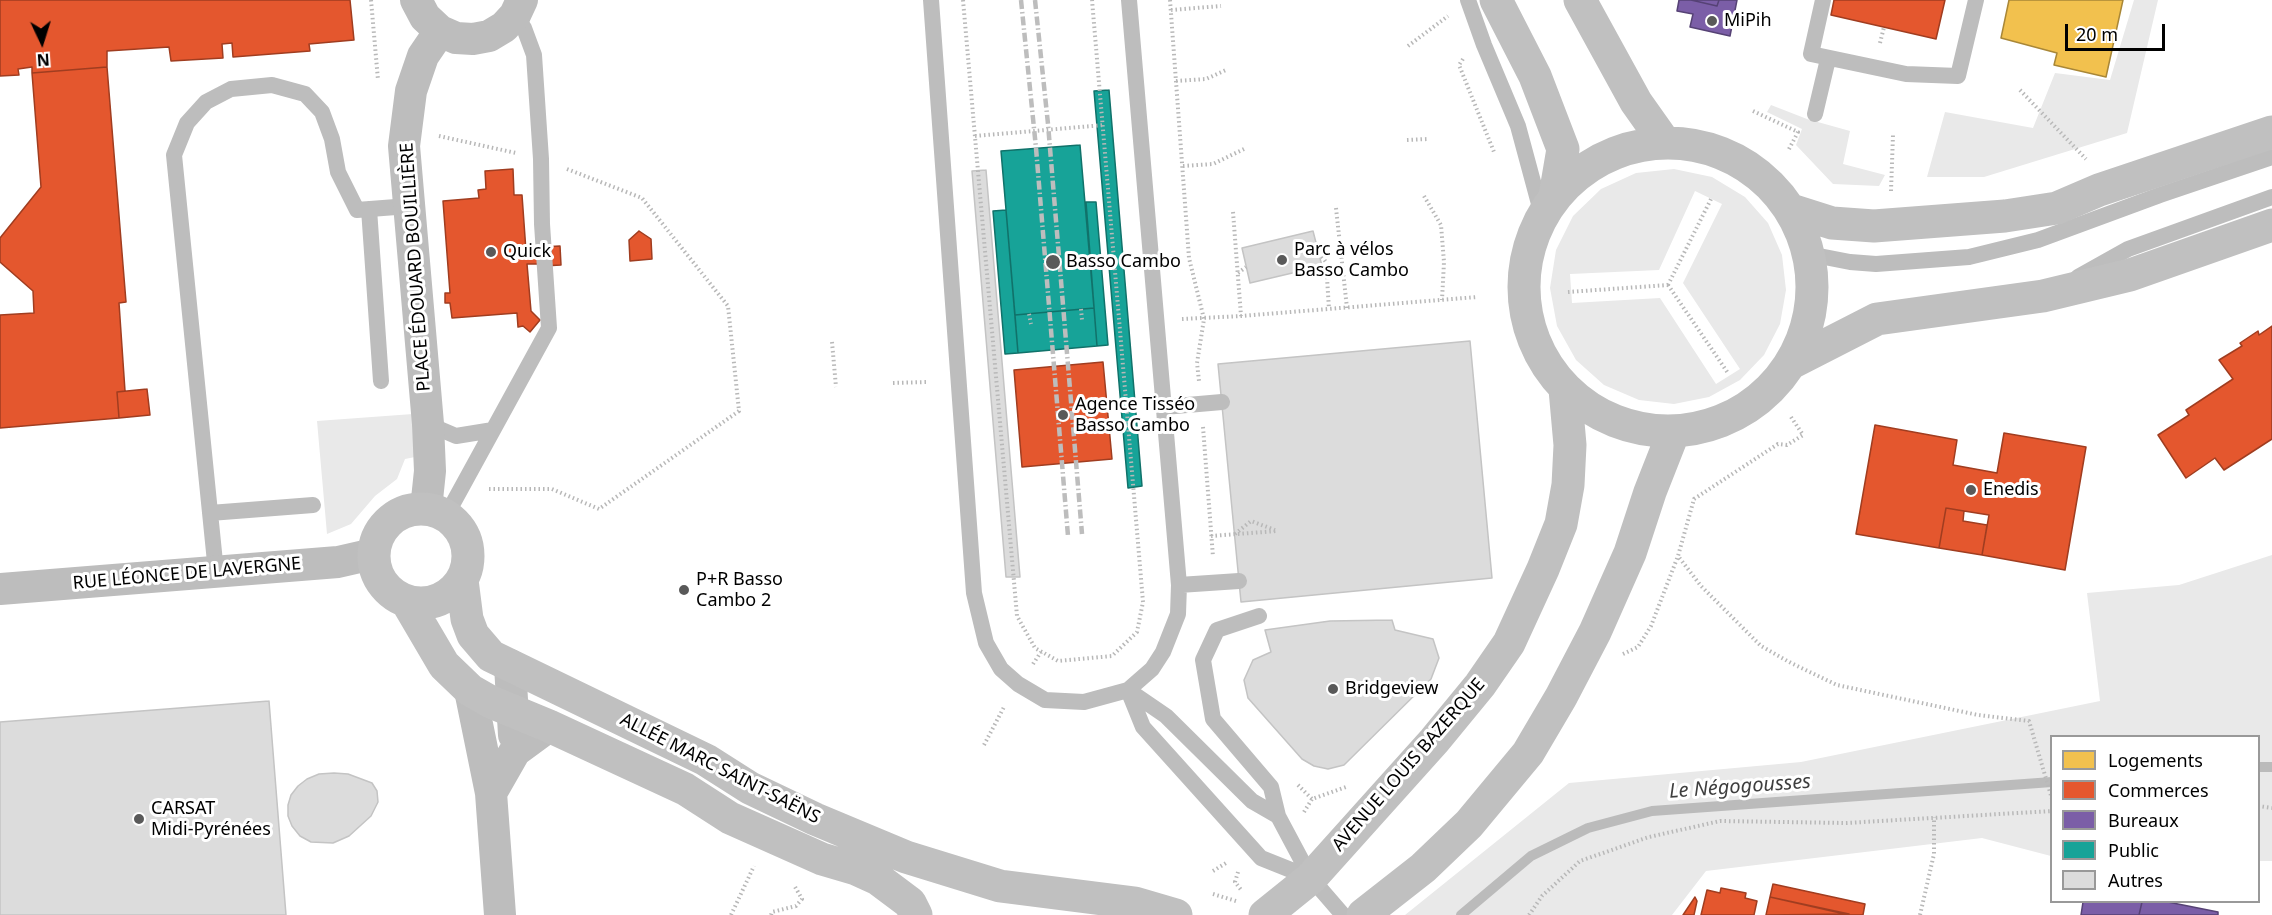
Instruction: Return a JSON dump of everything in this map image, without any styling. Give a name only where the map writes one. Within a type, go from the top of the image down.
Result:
[{"type":"main road","points":[[1496,0],[1534,76],[1563,149],[1549,206]]},
{"type":"main road","points":[[1580,0],[1631,93],[1665,143]]},
{"type":"main road","points":[[1791,210],[1832,223],[1886,225],[2015,215],[2057,208],[2099,190],[2272,132]]},
{"type":"main road","points":[[1665,143],[1699,146],[1731,157],[1765,180],[1791,210],[1809,254],[1813,287],[1807,329],[1791,363],[1773,386],[1751,406],[1713,424],[1674,431],[1638,428],[1609,419],[1584,405],[1565,389],[1547,366],[1535,344],[1526,312],[1524,272],[1531,240],[1549,206],[1576,176],[1597,162],[1631,147],[1665,143]]},
{"type":"main road","points":[[1791,363],[1877,320],[2043,296],[2130,274],[2272,225]]},
{"type":"main road","name":"AVENUE LOUIS BAZERQUE","points":[[1251,904],[1311,878],[1434,741],[1480,685],[1509,643],[1561,524],[1568,485],[1570,445],[1565,389]]},
{"type":"main road","points":[[1363,915],[1423,868],[1469,824],[1528,753],[1595,632],[1630,553],[1650,492],[1674,431]]},
{"type":"main road","points":[[407,511],[436,512],[455,522],[466,541],[469,561],[462,580],[452,593],[438,601],[422,604],[407,602],[389,591],[377,574],[374,554],[379,536],[390,520],[407,511]]},
{"type":"main road","name":"ALLÉE MARC SAINT-SAËNS","points":[[462,580],[467,619],[473,635],[491,656],[706,760],[750,788],[814,819],[906,857],[1000,886],[1135,903],[1176,915]]},
{"type":"main road","name":"ALLÉE MARC SAINT-SAËNS","points":[[407,602],[444,665],[470,690],[491,702],[549,726],[685,789],[729,818],[822,859],[856,869],[878,879],[909,903],[916,915]]},
{"type":"street","points":[[416,0],[424,17],[440,31],[456,38],[473,39],[489,36],[504,27],[519,8]]},
{"type":"street","name":"PLACE ÉDOUARD BOUILLIÈRE","points":[[436,512],[430,471],[404,146],[411,91],[423,56],[440,31]]},
{"type":"street","name":"RUE LÉONCE DE LAVERGNE","points":[[0,589],[338,562],[374,554]]},
{"type":"street","points":[[510,665],[515,751]]},
{"type":"street","points":[[470,690],[490,793],[500,915]]},
{"type":"street","points":[[490,793],[515,751],[549,726]]},
{"type":"street","points":[[1292,915],[1311,878]]},
{"type":"lane","points":[[931,0],[974,593],[986,644],[1001,669],[1018,684],[1045,700],[1084,702],[1128,690],[1152,669],[1163,652],[1178,614],[1179,585],[1129,0]]},
{"type":"lane","points":[[1468,0],[1549,206]]},
{"type":"lane","points":[[1823,0],[1811,54],[1906,74],[1958,76],[1976,0]]},
{"type":"lane","points":[[436,512],[465,483],[549,328],[534,56],[519,8]]},
{"type":"lane","points":[[1815,114],[1828,58]]},
{"type":"lane","points":[[216,572],[174,155],[187,123],[206,102],[231,89],[272,85],[305,94],[322,112],[332,139],[338,172],[357,210],[410,206]]},
{"type":"lane","points":[[1809,254],[1850,262],[1876,264],[1969,257],[2038,240],[2160,195],[2272,158]]},
{"type":"lane","points":[[2043,296],[2128,249],[2272,197]]},
{"type":"lane","points":[[369,209],[381,381]]},
{"type":"lane","points":[[1164,407],[1222,402]]},
{"type":"lane","points":[[428,424],[456,436],[493,430]]},
{"type":"lane","points":[[210,513],[313,505]]},
{"type":"lane","points":[[1179,585],[1239,581]]},
{"type":"lane","points":[[1259,616],[1218,630],[1203,660],[1213,719],[1271,787],[1278,816],[1311,878],[1343,915]]},
{"type":"lane","points":[[1128,690],[1166,716],[1252,801],[1278,816]]},
{"type":"lane","points":[[1128,690],[1143,727],[1261,858],[1311,878]]},
{"type":"path","points":[[963,0],[1017,616],[1035,648],[1058,661],[1112,656],[1137,632],[1143,602],[1092,0]]},
{"type":"path","points":[[1170,0],[1189,258],[1204,319],[1197,363],[1214,582]]},
{"type":"path","points":[[1171,10],[1221,6]]},
{"type":"path","points":[[1408,46],[1451,14]]},
{"type":"path","points":[[1468,54],[1458,65],[1494,152]]},
{"type":"path","points":[[1176,81],[1206,79],[1227,70]]},
{"type":"path","points":[[2020,90],[2085,156],[2099,190]]},
{"type":"path","points":[[1753,111],[1798,132],[1788,151]]},
{"type":"path","points":[[975,136],[1104,125]]},
{"type":"path","points":[[1891,201],[1893,135]]},
{"type":"path","points":[[1407,140],[1428,139]]},
{"type":"path","points":[[1183,166],[1213,164],[1244,149]]},
{"type":"path","points":[[1424,196],[1441,225],[1444,262],[1442,300]]},
{"type":"path","points":[[1668,285],[1712,197]]},
{"type":"path","points":[[1336,208],[1347,308]]},
{"type":"path","points":[[1233,212],[1241,316]]},
{"type":"path","points":[[1319,253],[1326,262],[1329,309]]},
{"type":"path","points":[[1238,273],[1246,267]]},
{"type":"path","points":[[1568,292],[1668,285]]},
{"type":"path","points":[[1668,285],[1728,373]]},
{"type":"path","points":[[1157,319],[1204,319],[1477,297]]},
{"type":"path","points":[[1081,309],[1082,320]]},
{"type":"path","points":[[1029,314],[1031,324]]},
{"type":"path","points":[[832,342],[836,387]]},
{"type":"path","points":[[465,483],[495,490],[552,489],[599,509],[740,411],[733,349]]},
{"type":"path","points":[[893,383],[926,382]]},
{"type":"path","points":[[1620,655],[1638,647],[1651,626],[1678,556],[1695,499],[1778,444],[1787,445],[1803,435],[1791,417]]},
{"type":"path","points":[[1211,536],[1234,535],[1277,531],[1251,521],[1234,535]]},
{"type":"path","points":[[1678,556],[1701,586],[1761,646],[1837,685],[1978,715],[2029,721],[2050,792]]},
{"type":"path","points":[[984,745],[1004,707]]},
{"type":"path","points":[[1296,783],[1312,799],[1347,787],[1370,812]]},
{"type":"path","points":[[1529,915],[1542,896],[1580,861],[1649,837],[1720,821],[1846,823],[2050,811]]},
{"type":"path","points":[[1920,915],[1934,854],[1934,817]]},
{"type":"path","points":[[1213,871],[1226,863]]},
{"type":"path","points":[[731,915],[751,870]]},
{"type":"path","points":[[1238,871],[1235,882],[1251,904]]},
{"type":"path","points":[[771,915],[772,912],[796,906],[802,899],[798,888],[790,880]]},
{"type":"path","points":[[1213,894],[1251,904]]},
{"type":"shaded area","points":[[2134,0],[2158,0],[2127,133],[1984,177],[1927,177],[1945,112],[2033,128],[2055,73],[2110,80]]},
{"type":"shaded area","points":[[1771,105],[1807,119],[1850,131],[1843,164],[1885,175],[1879,186],[1833,184],[1796,145],[1802,129],[1767,112]]},
{"type":"shaded area","points":[[1674,169],[1712,177],[1745,197],[1768,223],[1782,255],[1786,290],[1780,324],[1764,355],[1740,380],[1709,397],[1674,404],[1639,400],[1604,385],[1576,360],[1557,326],[1550,288],[1556,250],[1573,216],[1601,189],[1636,173]],"holes":[[[1695,191],[1722,204],[1683,283],[1740,369],[1716,384],[1660,298],[1572,303],[1570,274],[1659,270]]]},
{"type":"shaded area","points":[[413,414],[415,457],[405,459],[397,479],[375,496],[351,524],[327,534],[317,421]]},
{"type":"shaded area","points":[[2272,555],[2272,861],[2260,861],[2260,735],[2050,735],[2050,856],[1982,838],[1706,871],[1672,915],[1405,915],[1569,783],[1801,762],[2100,701],[2087,593],[2179,585]]},
{"type":"building: Logements","points":[[2009,0],[2123,0],[2106,77],[2054,65],[2057,53],[2001,38]]},
{"type":"building: Commerces","points":[[0,0],[350,0],[354,40],[309,44],[310,51],[233,57],[232,43],[222,44],[223,58],[171,61],[169,47],[107,51],[107,67],[32,73],[32,67],[18,69],[19,75],[0,76]]},
{"type":"building: Commerces","points":[[1834,0],[1945,0],[1936,39],[1831,15]]},
{"type":"building: Commerces","points":[[107,67],[126,302],[119,303],[125,391],[117,392],[119,418],[0,428],[0,315],[34,313],[33,291],[0,262],[0,238],[41,187],[32,73]]},
{"type":"building: Commerces","points":[[513,169],[514,195],[522,195],[526,251],[542,249],[542,264],[527,264],[531,311],[540,320],[530,332],[523,326],[518,327],[517,313],[452,318],[450,303],[445,303],[445,293],[450,293],[443,201],[479,198],[478,190],[486,189],[485,171]]},
{"type":"building: Commerces","points":[[639,231],[651,239],[652,259],[630,261],[629,240]]},
{"type":"building: Commerces","points":[[560,246],[561,265],[543,266],[541,247]]},
{"type":"building: Commerces","points":[[2272,326],[2272,439],[2224,470],[2215,458],[2186,478],[2158,435],[2189,415],[2186,410],[2233,379],[2219,360],[2242,346],[2240,343],[2258,331],[2259,335]]},
{"type":"building: Commerces","name":"Agence Tisséo Basso Cambo","points":[[1103,362],[1112,459],[1022,467],[1014,370]]},
{"type":"building: Commerces","points":[[147,389],[150,415],[119,418],[117,392]]},
{"type":"building: Commerces","name":"Enedis","points":[[1875,425],[1957,440],[1953,465],[1997,473],[2004,433],[2086,447],[2065,570],[1982,555],[1989,515],[1946,508],[1939,548],[1856,534]]},
{"type":"building: Commerces","points":[[1946,508],[1964,511],[1963,521],[1987,525],[1982,555],[1939,548]]},
{"type":"building: Commerces","points":[[1773,884],[1865,904],[1863,915],[1849,915],[1770,897]]},
{"type":"building: Commerces","points":[[1721,888],[1746,893],[1745,898],[1757,901],[1754,915],[1701,915],[1707,890],[1720,893]]},
{"type":"building: Commerces","points":[[1695,897],[1697,901],[1694,915],[1683,915]]},
{"type":"building: Commerces","points":[[1770,897],[1849,914],[1766,915]]},
{"type":"building: Bureaux","name":"MiPih","points":[[1679,0],[1691,0],[1717,6],[1719,0],[1737,0],[1730,36],[1690,27],[1693,14],[1677,11]]},
{"type":"building: Bureaux","points":[[1691,0],[1719,0],[1717,6]]},
{"type":"building: Bureaux","points":[[2083,903],[2142,903],[2139,915],[2081,915]]},
{"type":"building: Bureaux","points":[[2142,903],[2173,903],[2218,912],[2218,915],[2139,915]]},
{"type":"building: Public","points":[[1109,90],[1142,486],[1128,488],[1094,91]]},
{"type":"building: Public","points":[[1080,145],[1094,308],[1015,315],[1001,151]]},
{"type":"building: Public","points":[[1086,202],[1096,202],[1108,345],[1097,346]]},
{"type":"building: Public","points":[[1006,210],[1018,353],[1005,354],[993,211]]},
{"type":"building: Public","points":[[1094,308],[1097,346],[1018,353],[1015,315]]},
{"type":"building: Autres","points":[[986,170],[1020,577],[1006,577],[972,171]]},
{"type":"building: Autres","name":"Parc à vélos Basso Cambo","points":[[1313,231],[1322,266],[1250,283],[1242,248]]},
{"type":"building: Autres","points":[[1470,341],[1492,578],[1241,602],[1218,364]]},
{"type":"building: Autres","name":"Bridgeview","points":[[1392,620],[1395,630],[1433,639],[1439,658],[1431,679],[1344,765],[1328,769],[1314,766],[1302,759],[1248,698],[1244,680],[1253,660],[1271,652],[1265,630],[1330,621]]},
{"type":"building: Autres","name":"CARSAT Midi-Pyrénées","points":[[269,701],[286,915],[0,915],[0,722]]},
{"type":"building: Autres","points":[[319,774],[348,774],[372,783],[377,791],[378,802],[371,816],[349,836],[333,843],[311,842],[300,836],[292,826],[288,816],[291,795],[307,779]]},
{"type":"waterway","name":"Le Négogousses","points":[[2260,767],[2272,767]]},
{"type":"waterway","name":"Le Négogousses","points":[[1461,915],[1531,856],[1588,828],[1652,811],[2050,782]]},
{"type":"railway","points":[[1021,0],[1036,148],[1068,536]]},
{"type":"railway","points":[[1035,0],[1048,124],[1082,534]]},
{"type":"place","name":"MiPih","points":[[1712,21]]},
{"type":"place","name":"Quick","points":[[491,252]]},
{"type":"place","name":"Parc à vélos Basso Cambo","points":[[1282,260]]},
{"type":"place","name":"Basso Cambo","points":[[1053,262]]},
{"type":"place","name":"Agence Tisséo Basso Cambo","points":[[1063,415]]},
{"type":"place","name":"Enedis","points":[[1971,490]]},
{"type":"place","name":"P+R Basso Cambo 2","points":[[684,590]]},
{"type":"place","name":"Bridgeview","points":[[1333,689]]},
{"type":"place","name":"CARSAT Midi-Pyrénées","points":[[139,819]]}]
